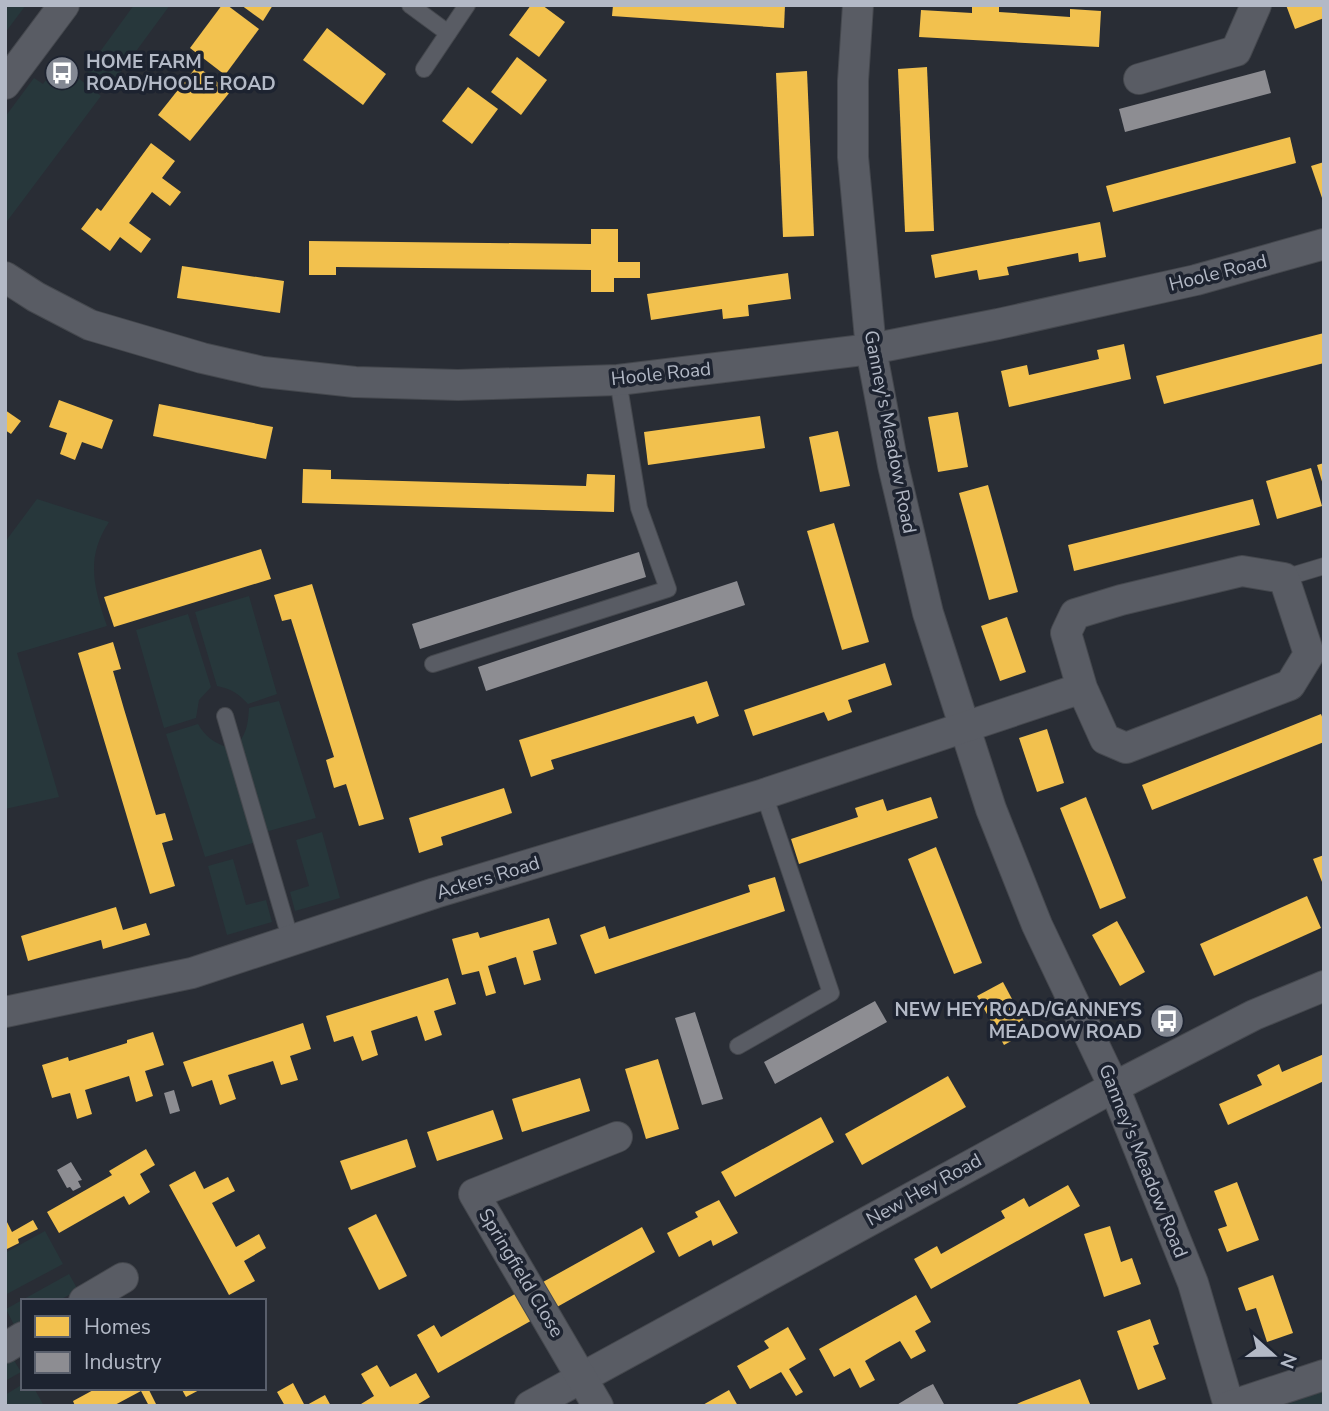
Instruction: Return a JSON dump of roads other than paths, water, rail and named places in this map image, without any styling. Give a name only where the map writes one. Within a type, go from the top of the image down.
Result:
[{"type":"street","points":[[5,84],[64,5]]},
{"type":"street","name":"Ganney's Meadow Road","points":[[858,5],[853,81],[853,157],[871,349],[893,465],[929,613],[991,808],[1037,925],[1114,1087],[1193,1283],[1230,1406]]},
{"type":"street","points":[[1139,79],[1236,51],[1256,5]]},
{"type":"street","name":"Hoole Road","points":[[5,277],[36,297],[90,325],[202,358],[263,372],[355,382],[458,385],[618,380],[871,349],[999,324],[1196,280],[1324,244]]},
{"type":"street","points":[[1242,571],[1284,578],[1316,652],[1290,685],[1126,748],[1105,739],[1082,688],[1066,633],[1075,614],[1242,571]]},
{"type":"street","points":[[966,725],[1082,688]]},
{"type":"street","name":"Ackers Road","points":[[5,1012],[192,973],[435,893],[764,794],[966,725]]},
{"type":"street","name":"New Hey Road","points":[[530,1406],[1114,1087],[1254,1015],[1324,986]]},
{"type":"street","name":"Springfield Close","points":[[582,1377],[474,1194],[617,1137]]},
{"type":"street","points":[[87,1299],[123,1278]]},
{"type":"street","points":[[5,1348],[21,1338]]},
{"type":"street","points":[[1230,1406],[1324,1375]]},
{"type":"street","points":[[582,1377],[598,1406]]},
{"type":"lane","points":[[410,5],[448,33]]},
{"type":"lane","points":[[424,69],[467,5]]},
{"type":"lane","points":[[433,664],[668,589],[639,508],[618,380]]},
{"type":"lane","points":[[1284,578],[1324,566]]},
{"type":"lane","points":[[225,716],[291,941]]},
{"type":"lane","points":[[738,1046],[831,993],[764,794]]},
{"type":"place","name":"HOME FARM ROAD/HOOLE ROAD","points":[[62,73]]},
{"type":"place","name":"NEW HEY ROAD/GANNEYS MEADOW ROAD","points":[[1167,1021]]}]
